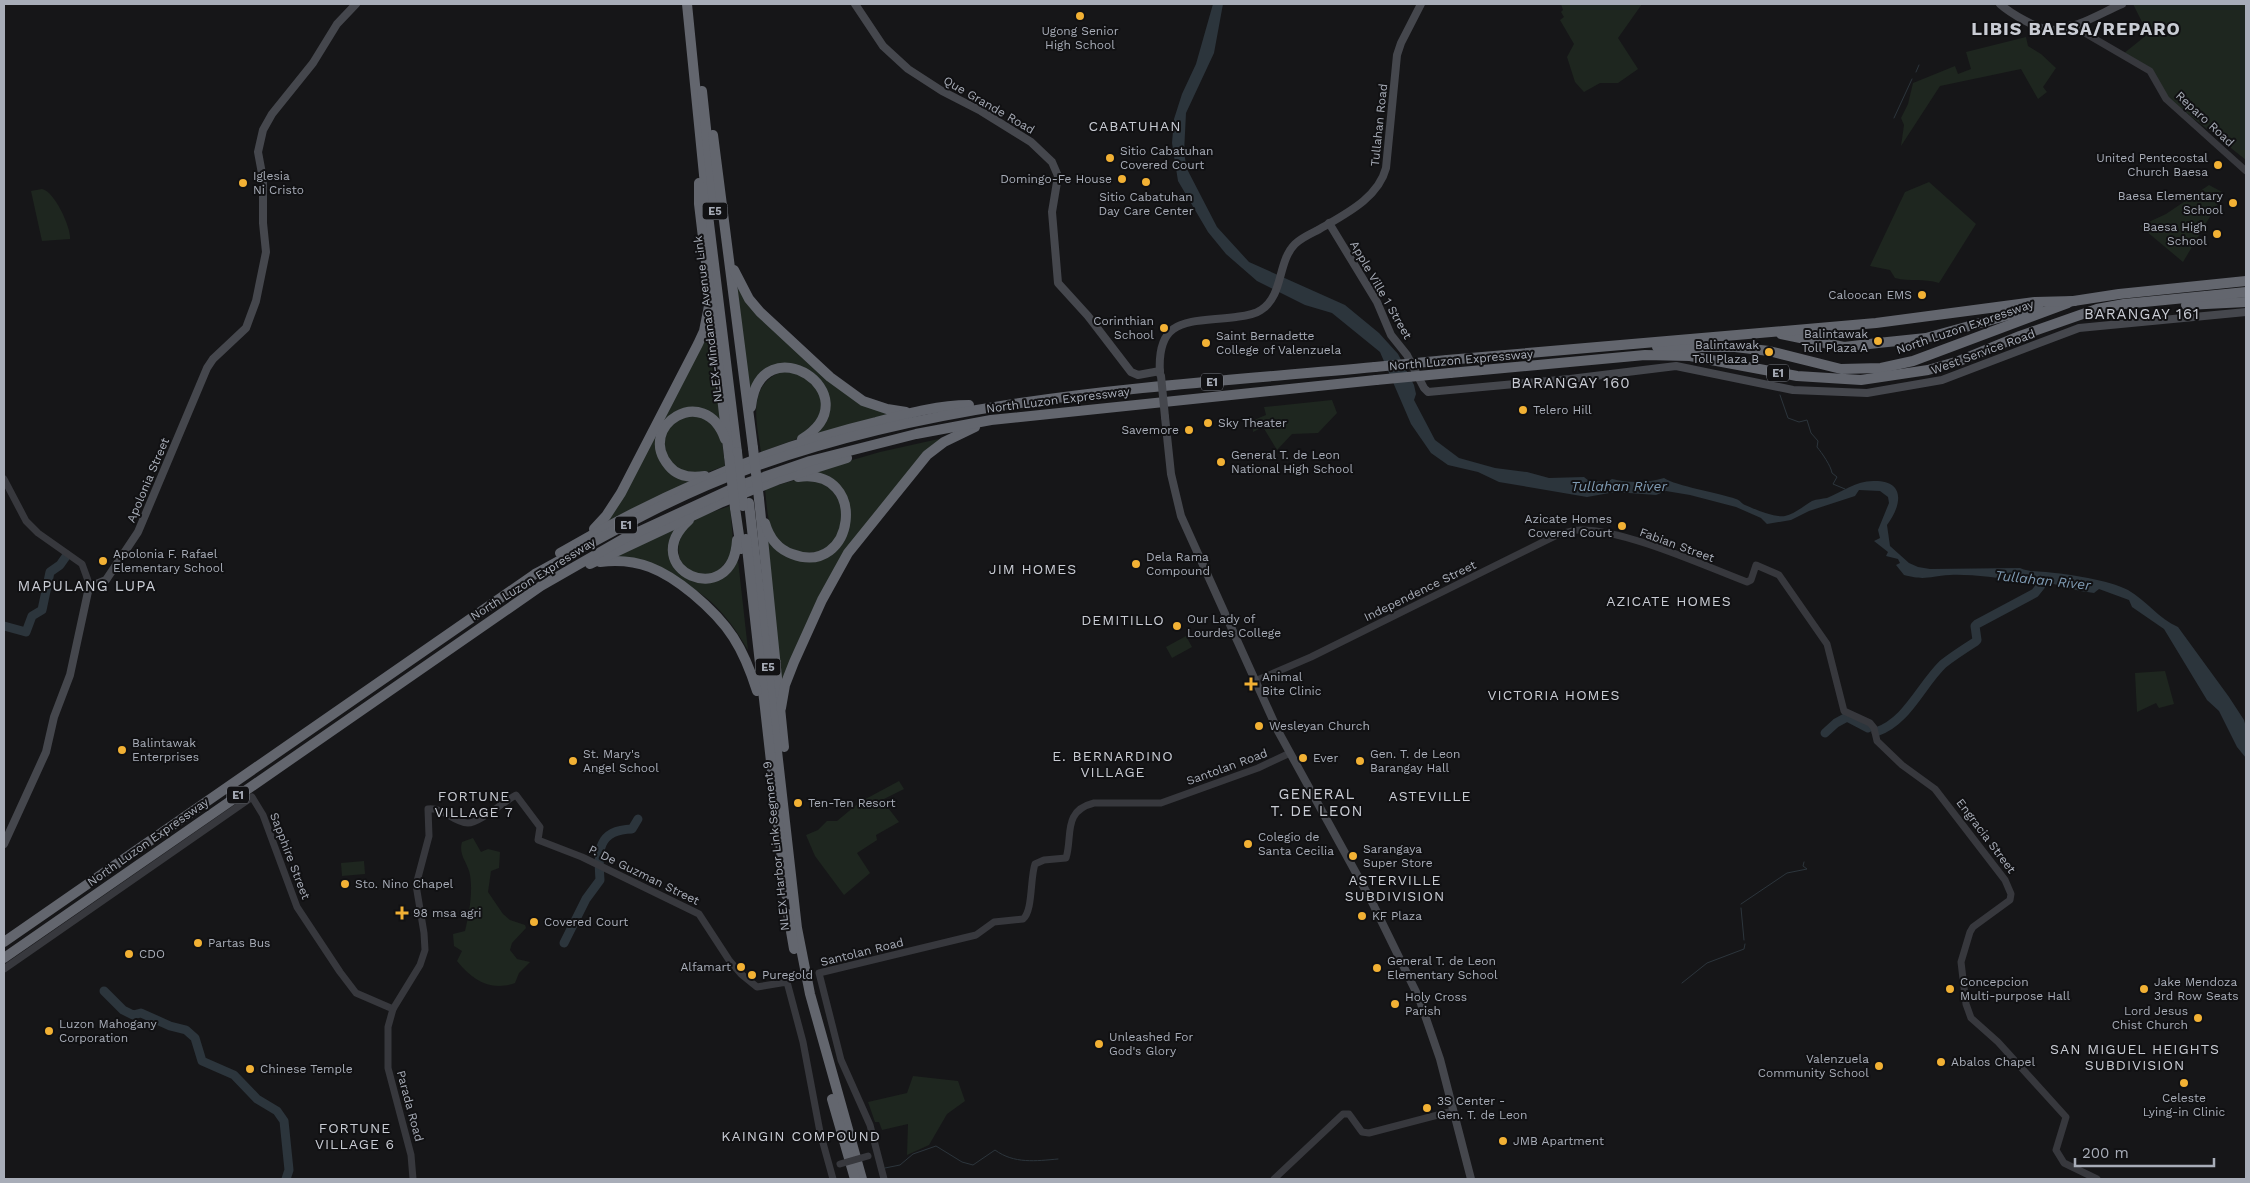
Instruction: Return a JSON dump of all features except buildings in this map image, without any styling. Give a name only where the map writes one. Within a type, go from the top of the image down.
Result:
[{"type":"highway","name":"NLEX-Mindanao Avenue Link","points":[[686,4],[738,452]]},
{"type":"highway","name":"NLEX-Mindanao Avenue Link","points":[[693,4],[738,452]]},
{"type":"highway","points":[[701,78],[716,152],[750,423]]},
{"type":"highway","points":[[700,134],[699,204],[708,274],[738,452],[749,503],[781,708],[787,832]]},
{"type":"highway","points":[[725,222],[739,282],[748,299],[760,312],[830,377],[854,396],[887,409],[916,412]]},
{"type":"highway","points":[[582,540],[599,524],[613,506],[698,344],[708,316],[708,274]]},
{"type":"highway","name":"North Luzon Expressway","points":[[1770,332],[1844,347],[1878,344],[1926,338],[2035,308],[2074,301],[2246,279]]},
{"type":"highway","name":"North Luzon Expressway","points":[[4,958],[542,586],[623,539],[738,486],[818,459],[890,441],[990,420],[1376,380],[1645,355],[1690,356],[1797,376],[1861,380],[1928,370],[2098,309],[2124,304],[2246,292]]},
{"type":"highway","name":"North Luzon Expressway","points":[[4,942],[535,574],[659,508],[749,468],[876,429],[1002,405],[1595,346],[1890,322],[2035,302],[2074,301]]},
{"type":"highway","name":"North Luzon Expressway","points":[[1595,346],[1735,347],[1768,351],[1842,369],[1881,368],[1913,361],[2074,301]]},
{"type":"highway","points":[[2098,309],[2246,302]]},
{"type":"highway","points":[[738,452],[750,423],[753,392],[760,380],[774,370],[784,368],[794,368],[808,373],[823,392],[825,408],[824,416],[812,433],[790,446]]},
{"type":"highway","points":[[535,574],[558,554],[625,516],[718,473],[790,446],[916,412],[963,405],[1002,405]]},
{"type":"highway","points":[[718,473],[692,477],[678,474],[672,469],[661,452],[662,434],[666,425],[682,413],[694,412],[704,414],[713,419],[738,452]]},
{"type":"highway","points":[[781,708],[785,685],[794,662],[822,600],[848,553],[927,455],[954,437],[990,420]]},
{"type":"highway","points":[[542,586],[698,513],[777,480],[890,441]]},
{"type":"highway","name":"E5","points":[[738,452],[749,503]]},
{"type":"highway","points":[[749,503],[774,542],[788,552],[804,557],[816,556],[835,545],[845,529],[847,516],[846,506],[838,491],[824,480],[809,476],[777,480]]},
{"type":"highway","points":[[698,513],[676,534],[672,551],[681,570],[687,575],[704,580],[720,575],[732,564],[749,503]]},
{"type":"highway","points":[[749,503],[757,691],[767,779],[775,811]]},
{"type":"highway","name":"NLEX Harbor Link Segment 9","points":[[749,503],[775,811],[790,930],[803,995],[855,1179]]},
{"type":"highway","name":"NLEX Harbor Link Segment 9","points":[[749,503],[787,832],[791,885],[810,994],[862,1179]]},
{"type":"highway","points":[[578,570],[600,562],[633,561],[656,568],[672,577],[710,608],[728,627],[745,657],[757,691]]},
{"type":"main road","name":"Apolonia Street","points":[[90,586],[106,580],[141,526],[209,364],[250,323],[266,252],[263,223],[264,188],[258,152],[259,140],[272,114],[313,63],[337,24],[356,4]]},
{"type":"main road","name":"Que Grande Road","points":[[855,4],[890,54],[933,86],[1031,142],[1052,162],[1056,170],[1057,184],[1052,212],[1057,280],[1131,372],[1138,375],[1160,374]]},
{"type":"main road","name":"Tullahan Road","points":[[1160,374],[1160,348],[1166,335],[1172,329],[1188,323],[1256,314],[1268,304],[1275,294],[1291,249],[1297,242],[1367,198],[1382,181],[1397,55],[1421,4]]},
{"type":"main road","points":[[2000,4],[2013,14],[2053,30],[2089,20],[2122,4]]},
{"type":"main road","name":"Apple Ville 1 Street","points":[[1329,223],[1377,302],[1391,335],[1407,355],[1425,390],[1428,392]]},
{"type":"main road","name":"West Service Road","points":[[1428,392],[1570,379],[1676,366],[1793,390],[1868,392],[1942,380],[2080,328],[2246,312]]},
{"type":"main road","points":[[1160,374],[1171,474],[1181,516],[1290,754],[1372,902],[1419,998],[1440,1059],[1471,1179]]},
{"type":"main road","points":[[4,844],[46,752],[54,718],[70,675],[90,586]]},
{"type":"street","name":"Reparo Road","points":[[2071,25],[2150,72],[2166,99],[2246,171]]},
{"type":"street","points":[[4,479],[26,521],[38,533],[82,564],[90,586]]},
{"type":"street","name":"Independence Street","points":[[1255,681],[1311,657],[1557,535],[1576,530],[1597,531]]},
{"type":"street","name":"Fabian Street","points":[[1597,531],[1645,544],[1749,582],[1756,565]]},
{"type":"street","name":"Engracia Street","points":[[1756,565],[1779,575],[1827,644],[1844,711],[1870,723],[1874,728],[1877,741],[1897,761],[1937,791],[2005,880],[2011,897],[1973,927],[1970,932],[1961,962],[1966,1004],[1971,1018],[1998,1042],[2066,1117],[2057,1154],[2064,1163],[2097,1179]]},
{"type":"street","name":"Santolan Road","points":[[878,1153],[870,1124],[842,1060],[826,1006],[819,973],[976,935],[994,922],[1023,920],[1028,912],[1035,864],[1044,860],[1066,858],[1071,822],[1086,806],[1094,803],[1162,803],[1258,768],[1290,754]]},
{"type":"street","name":"Parada Road","points":[[413,1179],[411,1155],[388,1068],[388,1027],[393,1009],[420,965],[425,950],[416,885],[429,836],[428,809],[440,809],[461,821],[473,822],[516,795],[539,825],[538,840]]},
{"type":"street","name":"Sapphire Street","points":[[4,970],[252,797],[263,815],[297,907],[307,923],[352,990],[393,1009]]},
{"type":"street","name":"P. De Guzman Street","points":[[538,840],[651,889],[699,914],[729,960],[741,974],[757,987],[785,982],[788,984],[809,1066],[820,1132],[830,1167]]},
{"type":"street","points":[[1274,1179],[1343,1114],[1349,1114],[1362,1132],[1369,1134],[1453,1112]]},
{"type":"street","points":[[834,1179],[830,1167],[878,1153],[884,1179]]},
{"type":"shaded area","points":[[1561,4],[1642,4],[1618,38],[1638,69],[1618,83],[1600,83],[1584,92],[1575,82],[1567,57],[1574,44],[1560,20],[1564,17],[1561,12],[1563,10]]},
{"type":"shaded area","points":[[2133,4],[2246,4],[2246,160],[2168,98],[2152,71],[2123,54],[2148,34]]},
{"type":"shaded area","points":[[2026,37],[2028,46],[2041,54],[2056,68],[2043,87],[2047,92],[2038,99],[2021,69],[1940,86],[1901,146],[1904,125],[1901,118],[1908,104],[1913,83],[1955,66],[1958,74],[1971,69],[1966,52]]},
{"type":"shaded area","points":[[1929,182],[1976,224],[1939,283],[1895,278],[1890,270],[1870,266],[1905,192]]},
{"type":"shaded area","points":[[2209,185],[2224,193],[2183,262],[2140,226],[2166,214]]},
{"type":"shaded area","points":[[42,189],[52,196],[61,210],[68,226],[70,239],[42,241],[31,191]]},
{"type":"shaded area","points":[[737,286],[837,387],[896,414],[807,438],[827,408],[809,371],[766,372],[750,406]]},
{"type":"shaded area","points":[[711,308],[726,437],[705,412],[667,421],[663,460],[693,479],[601,528]]},
{"type":"shaded area","points":[[781,372],[799,372],[821,392],[821,417],[802,437],[761,452],[756,418],[758,396],[770,378]]},
{"type":"shaded area","points":[[1332,400],[1337,413],[1318,433],[1292,434],[1277,450],[1263,427],[1253,432],[1254,420],[1266,415],[1264,407]]},
{"type":"shaded area","points":[[682,415],[708,418],[722,439],[725,466],[705,473],[680,471],[666,457],[664,434]]},
{"type":"shaded area","points":[[952,436],[944,441],[861,532],[782,688],[767,534],[792,558],[837,547],[845,497],[804,474],[880,452]]},
{"type":"shaded area","points":[[795,480],[821,483],[827,486],[835,495],[844,512],[836,539],[831,545],[817,552],[800,552],[785,546],[775,536],[768,517],[765,489]]},
{"type":"shaded area","points":[[730,506],[734,552],[716,574],[696,574],[688,570],[682,564],[679,557],[678,549],[683,533],[694,521],[711,512]]},
{"type":"shaded area","points":[[683,523],[675,564],[708,582],[718,580],[726,575],[733,569],[738,560],[748,650],[721,611],[691,587],[656,571],[612,556]]},
{"type":"shaded area","points":[[1186,636],[1192,647],[1172,658],[1166,647]]},
{"type":"shaded area","points":[[2165,671],[2174,704],[2159,708],[2156,703],[2137,712],[2135,673]]},
{"type":"shaded area","points":[[899,781],[904,789],[882,800],[899,822],[876,835],[877,840],[857,853],[870,873],[844,895],[815,856],[806,835],[818,830],[827,821],[837,821],[860,802]]},
{"type":"shaded area","points":[[473,838],[481,852],[488,849],[500,852],[499,868],[491,871],[488,892],[503,914],[510,920],[525,925],[526,928],[512,943],[510,950],[517,959],[530,962],[519,973],[515,983],[498,986],[483,983],[469,974],[457,961],[462,951],[454,946],[453,934],[465,931],[471,896],[470,875],[461,847],[462,842]]},
{"type":"shaded area","points":[[364,861],[365,874],[342,876],[341,863]]},
{"type":"shaded area","points":[[913,1076],[958,1081],[965,1101],[947,1114],[929,1145],[907,1155],[908,1124],[882,1130],[879,1122],[875,1122],[868,1102],[907,1093]]},
{"type":"water","name":"Tullahan River","points":[[1213,4],[1223,4],[1214,53],[1186,113],[1184,153],[1187,169],[1217,227],[1249,262],[1345,305],[1379,333],[1398,354],[1414,385],[1416,394],[1414,400],[1435,440],[1459,458],[1495,468],[1527,472],[1549,478],[1584,477],[1589,481],[1607,482],[1612,479],[1638,482],[1664,478],[1678,484],[1736,499],[1754,509],[1781,516],[1792,514],[1812,501],[1827,498],[1849,487],[1867,481],[1884,482],[1896,489],[1898,495],[1896,510],[1887,525],[1890,546],[1909,563],[1930,569],[2020,568],[2100,580],[2128,590],[2171,624],[2178,627],[2244,720],[2246,727],[2246,758],[2237,747],[2219,711],[2207,700],[2164,629],[2132,607],[2129,600],[2099,589],[2094,593],[2087,592],[2040,580],[2022,581],[1958,575],[1923,578],[1904,575],[1896,565],[1900,563],[1898,559],[1886,556],[1888,552],[1874,541],[1880,538],[1878,530],[1889,503],[1888,497],[1880,491],[1859,490],[1855,496],[1809,511],[1791,520],[1767,524],[1761,518],[1736,507],[1666,491],[1656,495],[1615,492],[1587,497],[1499,482],[1478,472],[1448,465],[1431,453],[1411,424],[1380,352],[1332,313],[1305,305],[1257,281],[1226,254],[1208,232],[1178,181],[1172,143],[1174,119],[1182,94],[1196,64]]},
{"type":"waterway","points":[[1916,72],[1919,65]]},
{"type":"waterway","points":[[1894,118],[1912,79]]},
{"type":"waterway","points":[[1780,395],[1788,418],[1799,422],[1807,420],[1811,433],[1818,441],[1817,447],[1824,456],[1832,473],[1837,477],[1833,484],[1845,489]]},
{"type":"waterway","points":[[4,626],[26,632],[32,616],[42,610],[50,572],[60,565],[67,555]]},
{"type":"waterway","name":"Tullahan River","points":[[1876,732],[1887,727],[1905,712],[1943,664],[1977,640],[1975,626],[1977,624],[2035,593],[2047,578]]},
{"type":"waterway","points":[[1825,733],[1836,723],[1847,717],[1868,728]]},
{"type":"waterway","points":[[564,943],[586,899],[600,880],[599,860],[602,844],[612,833],[632,829],[638,819]]},
{"type":"waterway","points":[[1741,904],[1787,873],[1807,869],[1803,866],[1804,862]]},
{"type":"waterway","points":[[1741,908],[1744,940]]},
{"type":"waterway","points":[[1682,983],[1707,963],[1744,949],[1745,944]]},
{"type":"waterway","points":[[104,991],[123,1010],[133,1015],[141,1013],[170,1026],[186,1030],[195,1038],[202,1061],[234,1075],[257,1099],[277,1111],[284,1121],[289,1170],[286,1179]]},
{"type":"waterway","points":[[885,1168],[900,1165],[913,1154],[936,1146],[962,1162],[973,1165],[995,1150],[1017,1160],[1058,1159]]},
{"type":"place","name":"Ugong Senior High School","points":[[1080,16]]},
{"type":"place","name":"Sitio Cabatuhan Covered Court","points":[[1110,158]]},
{"type":"place","name":"United Pentecostal Church Baesa","points":[[2218,165]]},
{"type":"place","name":"Domingo-Fe House","points":[[1122,179]]},
{"type":"place","name":"Sitio Cabatuhan Day Care Center","points":[[1146,182]]},
{"type":"place","name":"Iglesia Ni Cristo","points":[[243,183]]},
{"type":"place","name":"Baesa Elementary School","points":[[2233,203]]},
{"type":"place","name":"Baesa High School","points":[[2217,234]]},
{"type":"place","name":"Caloocan EMS","points":[[1922,295]]},
{"type":"place","name":"Corinthian School","points":[[1164,328]]},
{"type":"place","name":"Balintawak Toll Plaza A","points":[[1878,341]]},
{"type":"place","name":"Saint Bernadette College of Valenzuela","points":[[1206,343]]},
{"type":"place","name":"Balintawak Toll Plaza B","points":[[1769,352]]},
{"type":"place","name":"Telero Hill","points":[[1523,410]]},
{"type":"place","name":"Sky Theater","points":[[1208,423]]},
{"type":"place","name":"Savemore","points":[[1189,430]]},
{"type":"place","name":"General T. de Leon National High School","points":[[1221,462]]},
{"type":"place","name":"Azicate Homes Covered Court","points":[[1622,526]]},
{"type":"place","name":"Apolonia F. Rafael Elementary School","points":[[103,561]]},
{"type":"place","name":"Dela Rama Compound","points":[[1136,564]]},
{"type":"place","name":"Our Lady of Lourdes College","points":[[1177,626]]},
{"type":"place","name":"Animal Bite Clinic","points":[[1251,684]]},
{"type":"place","name":"Wesleyan Church","points":[[1259,726]]},
{"type":"place","name":"Balintawak Enterprises","points":[[122,750]]},
{"type":"place","name":"Ever","points":[[1303,758]]},
{"type":"place","name":"St. Mary's Angel School","points":[[573,761]]},
{"type":"place","name":"Gen. T. de Leon Barangay Hall","points":[[1360,761]]},
{"type":"place","name":"Ten-Ten Resort","points":[[798,803]]},
{"type":"place","name":"Colegio de Santa Cecilia","points":[[1248,844]]},
{"type":"place","name":"Sarangaya Super Store","points":[[1353,856]]},
{"type":"place","name":"Sto. Nino Chapel","points":[[345,884]]},
{"type":"place","name":"98 msa agri","points":[[402,913]]},
{"type":"place","name":"KF Plaza","points":[[1362,916]]},
{"type":"place","name":"Covered Court","points":[[534,922]]},
{"type":"place","name":"Partas Bus","points":[[198,943]]},
{"type":"place","name":"CDO","points":[[129,954]]},
{"type":"place","name":"Alfamart","points":[[741,967]]},
{"type":"place","name":"General T. de Leon Elementary School","points":[[1377,968]]},
{"type":"place","name":"Puregold","points":[[752,975]]},
{"type":"place","name":"Concepcion Multi-purpose Hall","points":[[1950,989]]},
{"type":"place","name":"Jake Mendoza 3rd Row Seats","points":[[2144,989]]},
{"type":"place","name":"Holy Cross Parish","points":[[1395,1004]]},
{"type":"place","name":"Lord Jesus Chist Church","points":[[2198,1018]]},
{"type":"place","name":"Luzon Mahogany Corporation","points":[[49,1031]]},
{"type":"place","name":"Unleashed For God's Glory","points":[[1099,1044]]},
{"type":"place","name":"Abalos Chapel","points":[[1941,1062]]},
{"type":"place","name":"Valenzuela Community School","points":[[1879,1066]]},
{"type":"place","name":"Chinese Temple","points":[[250,1069]]},
{"type":"place","name":"Celeste Lying-in Clinic","points":[[2184,1083]]},
{"type":"place","name":"3S Center - Gen. T. de Leon","points":[[1427,1108]]},
{"type":"place","name":"JMB Apartment","points":[[1503,1141]]},
{"type":"district","name":"LIBIS BAESA/REPARO","points":[[2076,28]]},
{"type":"district","name":"CABATUHAN","points":[[1135,126]]},
{"type":"district","name":"BARANGAY 161","points":[[2142,314]]},
{"type":"district","name":"BARANGAY 160","points":[[1571,383]]},
{"type":"district","name":"JIM HOMES","points":[[1033,569]]},
{"type":"district","name":"MAPULANG LUPA","points":[[87,586]]},
{"type":"district","name":"AZICATE HOMES","points":[[1669,601]]},
{"type":"district","name":"DEMITILLO","points":[[1123,620]]},
{"type":"district","name":"VICTORIA HOMES","points":[[1554,695]]},
{"type":"district","name":"E. BERNARDINO VILLAGE","points":[[1113,764]]},
{"type":"district","name":"ASTEVILLE","points":[[1430,796]]},
{"type":"district","name":"GENERAL T. DE LEON","points":[[1317,802]]},
{"type":"district","name":"FORTUNE VILLAGE 7","points":[[474,804]]},
{"type":"district","name":"ASTERVILLE SUBDIVISION","points":[[1395,888]]},
{"type":"district","name":"SAN MIGUEL HEIGHTS SUBDIVISION","points":[[2135,1058]]},
{"type":"district","name":"FORTUNE VILLAGE 6","points":[[355,1136]]},
{"type":"district","name":"KAINGIN COMPOUND","points":[[801,1136]]}]
